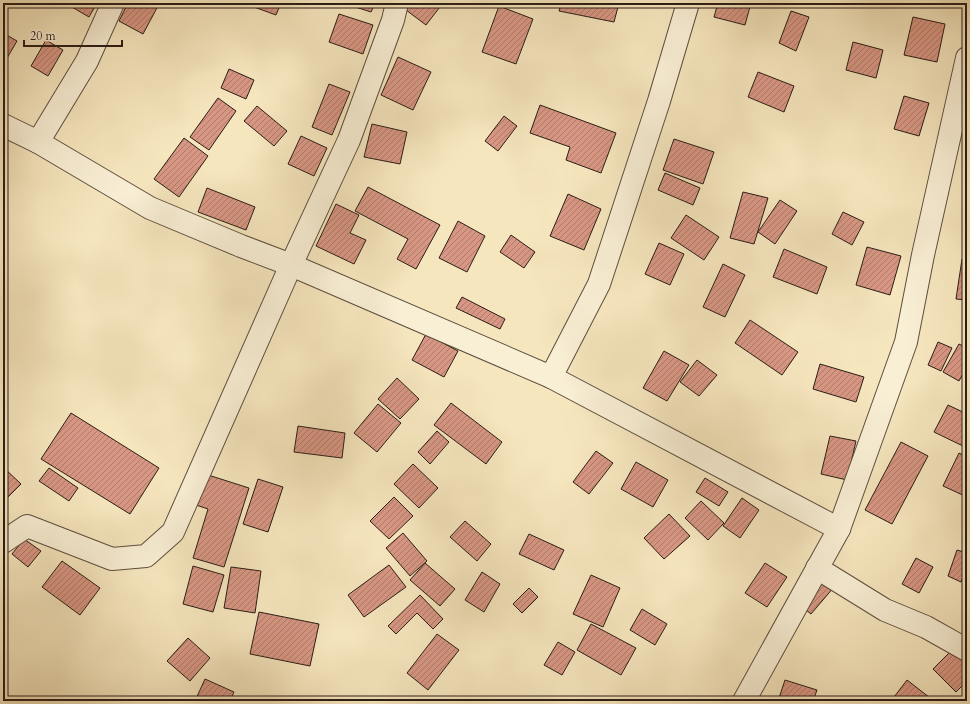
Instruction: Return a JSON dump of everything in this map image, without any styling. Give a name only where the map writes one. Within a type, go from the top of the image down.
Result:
[{"type":"street","points":[[38,142],[87,61],[113,3]]},
{"type":"street","points":[[3,542],[27,526],[112,559],[146,556],[173,532],[291,265],[349,140],[393,20],[397,3]]},
{"type":"street","points":[[551,377],[599,284],[659,101],[688,3]]},
{"type":"street","points":[[744,701],[839,529],[906,342],[923,255],[967,58]]},
{"type":"street","points":[[3,125],[38,142],[150,208],[291,265],[551,377],[839,529]]},
{"type":"street","points":[[817,568],[885,610],[926,627],[967,650]]},
{"type":"building","points":[[31,3],[41,3],[39,7]]},
{"type":"building","points":[[65,3],[97,3],[89,17]]},
{"type":"building","points":[[128,3],[159,4],[143,34],[119,21]]},
{"type":"building","points":[[222,3],[232,3],[229,8]]},
{"type":"building","points":[[256,3],[281,3],[276,15],[254,7]]},
{"type":"building","points":[[343,3],[375,3],[371,12]]},
{"type":"building","points":[[411,3],[443,3],[426,25],[406,10]]},
{"type":"building","points":[[561,3],[619,3],[614,22],[559,11]]},
{"type":"building","points":[[718,3],[751,3],[745,25],[714,17]]},
{"type":"building","points":[[499,6],[533,19],[516,64],[482,52]]},
{"type":"building","points":[[791,11],[809,17],[796,51],[779,43]]},
{"type":"building","points":[[339,14],[373,25],[363,54],[329,42]]},
{"type":"building","points":[[913,17],[945,24],[937,62],[904,55]]},
{"type":"building","points":[[3,33],[17,41],[3,65]]},
{"type":"building","points":[[46,40],[63,50],[48,76],[31,66]]},
{"type":"building","points":[[853,42],[883,50],[876,78],[846,70]]},
{"type":"building","points":[[398,57],[431,72],[413,110],[381,95]]},
{"type":"building","points":[[229,69],[254,80],[246,99],[221,88]]},
{"type":"building","points":[[758,72],[794,86],[784,112],[748,97]]},
{"type":"building","points":[[329,84],[350,92],[332,135],[312,127]]},
{"type":"building","points":[[904,96],[929,103],[919,136],[894,129]]},
{"type":"building","points":[[218,98],[236,111],[209,150],[190,137]]},
{"type":"building","points":[[540,105],[616,133],[601,173],[566,160],[570,147],[530,133]]},
{"type":"building","points":[[257,106],[287,131],[274,146],[244,121]]},
{"type":"building","points":[[504,116],[517,126],[498,151],[485,141]]},
{"type":"building","points":[[372,124],[407,132],[400,164],[364,157]]},
{"type":"building","points":[[301,136],[327,148],[314,176],[288,164]]},
{"type":"building","points":[[184,138],[208,156],[179,197],[154,179]]},
{"type":"building","points":[[674,139],[714,152],[703,184],[663,170]]},
{"type":"building","points":[[665,173],[700,188],[693,205],[658,190]]},
{"type":"building","points":[[368,187],[440,225],[416,269],[397,259],[408,239],[355,211]]},
{"type":"building","points":[[207,188],[255,207],[246,230],[198,212]]},
{"type":"building","points":[[743,192],[768,198],[754,244],[730,238]]},
{"type":"building","points":[[568,194],[601,209],[584,250],[550,236]]},
{"type":"building","points":[[780,200],[797,211],[775,244],[758,232]]},
{"type":"building","points":[[336,204],[359,215],[350,233],[366,240],[354,264],[316,246]]},
{"type":"building","points":[[843,212],[864,222],[852,245],[832,234]]},
{"type":"building","points":[[686,215],[719,237],[704,260],[671,238]]},
{"type":"building","points":[[458,221],[485,236],[467,272],[439,258]]},
{"type":"building","points":[[511,235],[535,252],[524,268],[500,252]]},
{"type":"building","points":[[659,243],[684,254],[670,285],[645,274]]},
{"type":"building","points":[[867,247],[901,256],[890,295],[856,285]]},
{"type":"building","points":[[784,249],[827,267],[817,294],[773,277]]},
{"type":"building","points":[[962,259],[967,259],[967,300],[956,299]]},
{"type":"building","points":[[723,264],[745,275],[725,317],[703,307]]},
{"type":"building","points":[[462,297],[505,319],[500,329],[456,308]]},
{"type":"building","points":[[750,320],[798,352],[782,375],[735,343]]},
{"type":"building","points":[[426,334],[458,351],[444,377],[412,360]]},
{"type":"building","points":[[938,342],[952,348],[941,371],[928,365]]},
{"type":"building","points":[[959,344],[967,348],[967,366],[959,381],[943,372]]},
{"type":"building","points":[[664,351],[689,365],[667,401],[643,388]]},
{"type":"building","points":[[697,360],[717,375],[699,396],[680,382]]},
{"type":"building","points":[[820,364],[864,377],[856,402],[813,389]]},
{"type":"building","points":[[397,378],[419,399],[400,419],[378,399]]},
{"type":"building","points":[[451,403],[502,442],[486,464],[434,425]]},
{"type":"building","points":[[378,404],[401,423],[377,452],[354,433]]},
{"type":"building","points":[[948,405],[967,414],[967,448],[934,432]]},
{"type":"building","points":[[71,413],[159,468],[130,514],[41,459]]},
{"type":"building","points":[[298,426],[345,433],[342,458],[294,452]]},
{"type":"building","points":[[437,431],[449,442],[430,464],[418,452]]},
{"type":"building","points":[[830,436],[856,441],[847,480],[821,474]]},
{"type":"building","points":[[901,442],[928,456],[892,524],[865,510]]},
{"type":"building","points":[[596,451],[613,463],[589,494],[573,482]]},
{"type":"building","points":[[959,453],[967,457],[967,497],[943,486]]},
{"type":"building","points":[[636,462],[668,480],[653,507],[621,489]]},
{"type":"building","points":[[413,464],[438,488],[419,508],[394,484]]},
{"type":"building","points":[[3,467],[21,484],[3,502]]},
{"type":"building","points":[[49,468],[78,488],[69,501],[39,481]]},
{"type":"building","points":[[205,474],[249,488],[224,567],[193,558],[208,509],[196,505]]},
{"type":"building","points":[[705,478],[728,492],[719,506],[696,492]]},
{"type":"building","points":[[258,479],[283,487],[268,532],[243,524]]},
{"type":"building","points":[[394,497],[413,516],[389,539],[370,521]]},
{"type":"building","points":[[742,498],[759,510],[740,538],[723,526]]},
{"type":"building","points":[[701,501],[724,523],[708,540],[685,518]]},
{"type":"building","points":[[669,514],[690,536],[664,559],[644,538]]},
{"type":"building","points":[[465,521],[491,544],[477,561],[450,537]]},
{"type":"building","points":[[403,533],[427,561],[410,576],[386,548]]},
{"type":"building","points":[[529,534],[564,550],[554,570],[519,554]]},
{"type":"building","points":[[24,539],[41,551],[28,567],[12,554]]},
{"type":"building","points":[[957,550],[967,553],[967,567],[961,582],[948,576]]},
{"type":"building","points":[[916,558],[933,567],[919,593],[902,584]]},
{"type":"building","points":[[62,561],[100,588],[80,615],[42,587]]},
{"type":"building","points":[[425,563],[455,589],[440,606],[410,580]]},
{"type":"building","points":[[765,563],[787,577],[767,607],[745,593]]},
{"type":"building","points":[[389,565],[406,587],[364,617],[348,595]]},
{"type":"building","points":[[193,566],[224,575],[213,612],[183,604]]},
{"type":"building","points":[[231,567],[261,571],[255,613],[224,608]]},
{"type":"building","points":[[482,572],[500,584],[484,612],[465,600]]},
{"type":"building","points":[[591,575],[620,588],[603,627],[573,614]]},
{"type":"building","points":[[822,578],[834,587],[811,614],[800,605]]},
{"type":"building","points":[[529,588],[538,597],[522,613],[513,604]]},
{"type":"building","points":[[420,595],[443,619],[433,629],[417,613],[396,634],[388,626]]},
{"type":"building","points":[[642,609],[667,624],[655,645],[630,630]]},
{"type":"building","points":[[259,612],[319,624],[310,666],[250,654]]},
{"type":"building","points":[[591,624],[636,648],[621,675],[577,650]]},
{"type":"building","points":[[437,634],[459,650],[428,690],[407,673]]},
{"type":"building","points":[[188,638],[210,658],[190,681],[167,661]]},
{"type":"building","points":[[558,642],[575,652],[562,675],[544,665]]},
{"type":"building","points":[[957,645],[967,655],[967,681],[956,692],[933,669]]},
{"type":"building","points":[[205,679],[234,692],[230,701],[195,701]]},
{"type":"building","points":[[785,680],[817,690],[813,701],[778,701]]},
{"type":"building","points":[[907,680],[934,701],[891,701]]}]
